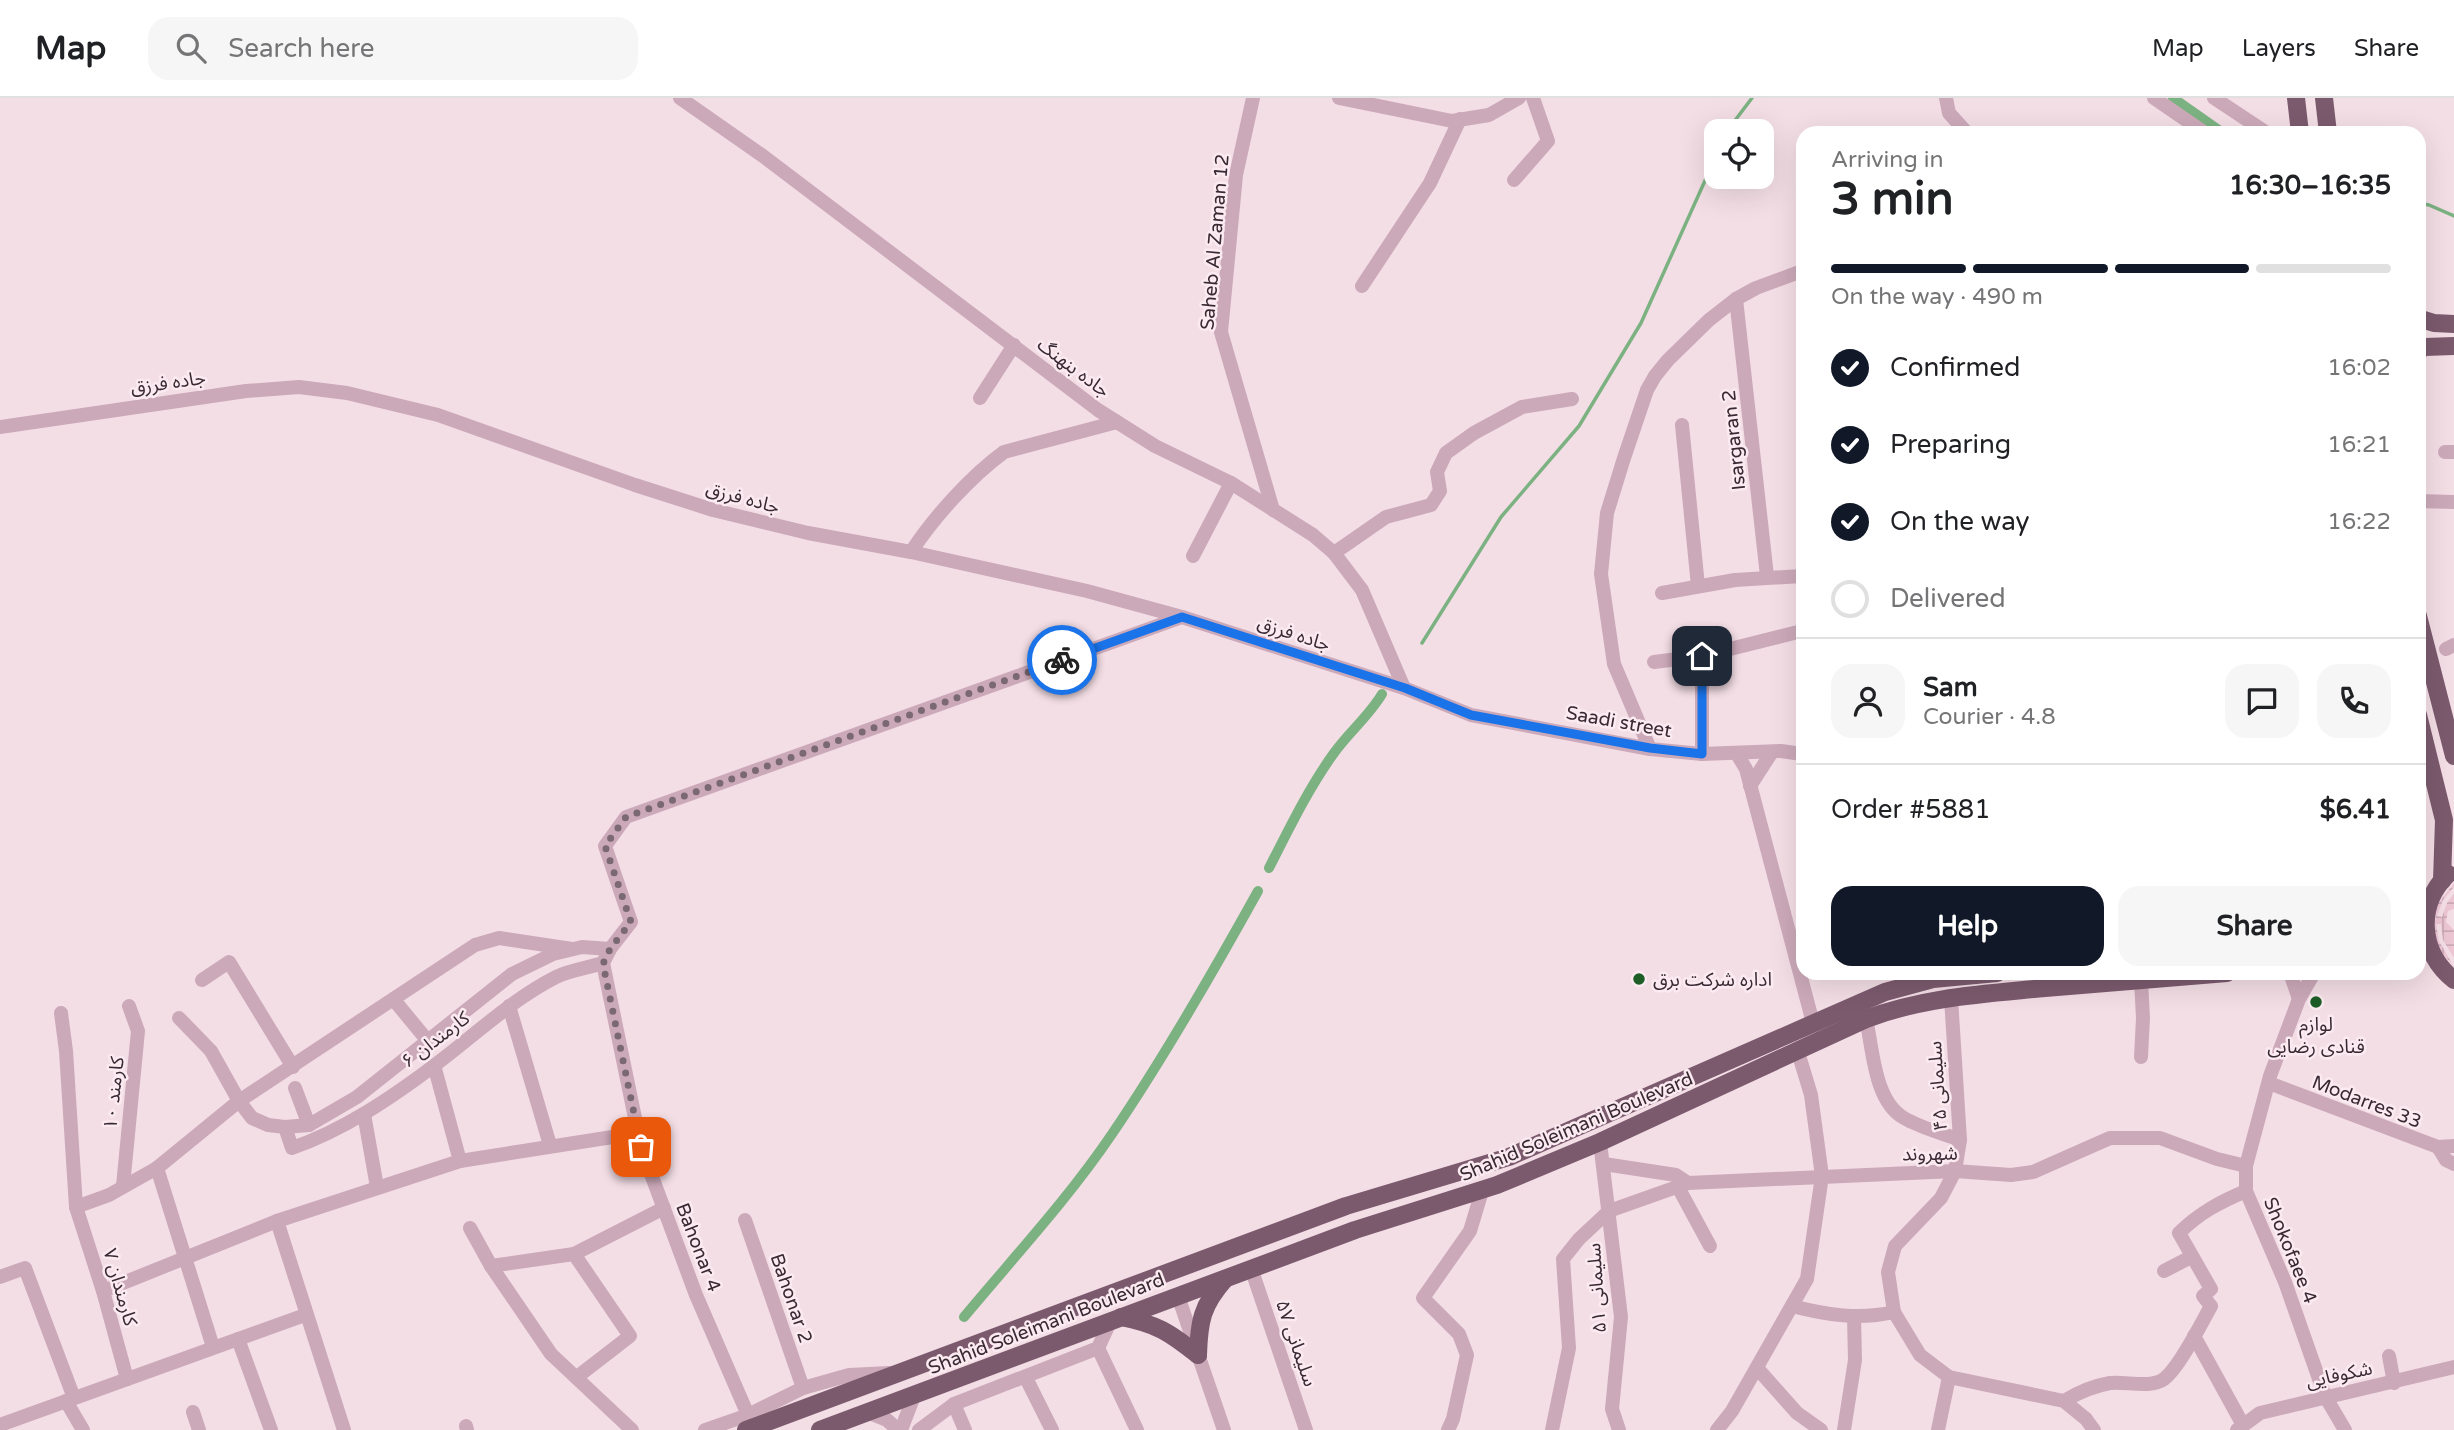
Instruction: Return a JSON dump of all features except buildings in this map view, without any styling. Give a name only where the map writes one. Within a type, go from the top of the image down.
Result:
[{"type":"main road","points":[[2296,98],[2299,126]]},
{"type":"main road","points":[[2324,98],[2327,126]]},
{"type":"main road","points":[[2426,320],[2454,324]]},
{"type":"main road","points":[[2426,349],[2454,346]]},
{"type":"main road","points":[[2426,647],[2454,756]]},
{"type":"main road","points":[[2426,744],[2444,820],[2448,875],[2426,902]]},
{"type":"main road","points":[[2432,766],[2445,770],[2454,762]]},
{"type":"main road","points":[[2426,938],[2432,955],[2451,978]]},
{"type":"main road","points":[[2426,969],[2451,978]]},
{"type":"main road","name":"Shahid Soleimani Boulevard","points":[[747,1422],[904,1372],[1346,1206],[1508,1157],[1858,1002],[1933,980]]},
{"type":"main road","name":"Shahid Soleimani Boulevard","points":[[820,1430],[1355,1230],[1482,1191],[1600,1142],[1866,1019],[1905,1005],[1951,998],[2141,980]]},
{"type":"main road","points":[[1730,1060],[1739,1079]]},
{"type":"main road","points":[[1169,1272],[1178,1296]]},
{"type":"main road","points":[[1198,1355],[1199,1328],[1204,1307],[1227,1277]]},
{"type":"main road","points":[[1115,1320],[1154,1325],[1173,1335],[1198,1355]]},
{"type":"street","name":"جاده بنهنگ","points":[[680,98],[763,156],[1098,410],[1155,446],[1231,483],[1313,535],[1334,553],[1362,590],[1405,688]]},
{"type":"street","name":"Saheb Al Zaman 12","points":[[1253,98],[1236,175],[1221,332],[1273,510]]},
{"type":"street","points":[[1339,98],[1370,101],[1449,121],[1489,115],[1515,98]]},
{"type":"street","points":[[1514,180],[1548,141],[1533,98]]},
{"type":"street","points":[[1946,98],[1949,113],[1961,126]]},
{"type":"street","points":[[2154,98],[2194,126]]},
{"type":"street","points":[[2214,98],[2256,126]]},
{"type":"street","points":[[1362,286],[1430,183],[1461,119]]},
{"type":"street","points":[[1650,748],[1614,664],[1601,574],[1607,513],[1643,401],[1655,376],[1709,320],[1736,299],[1756,288],[1796,273]]},
{"type":"street","name":"Isargaran 2","points":[[1736,299],[1766,576]]},
{"type":"street","points":[[979,398],[1014,345]]},
{"type":"street","name":"جاده فرزق","points":[[0,427],[246,391],[299,387],[347,393],[438,415],[713,510],[808,533],[911,552],[1087,591],[1182,617],[1405,688],[1471,715]]},
{"type":"street","points":[[1334,553],[1386,517],[1431,505],[1440,491],[1437,472],[1446,453],[1474,433],[1522,407],[1573,399]]},
{"type":"street","points":[[911,552],[924,532],[989,463],[1003,452],[1117,422]]},
{"type":"street","points":[[1682,425],[1698,586]]},
{"type":"street","points":[[1193,556],[1231,483]]},
{"type":"street","points":[[2426,501],[2454,502]]},
{"type":"street","points":[[1662,593],[1766,576],[1796,576]]},
{"type":"street","points":[[603,964],[610,949],[631,922],[605,846],[626,817],[1182,617]]},
{"type":"street","points":[[1654,662],[1702,656],[1796,632]]},
{"type":"street","points":[[1702,656],[1702,754]]},
{"type":"street","name":"Saadi street","points":[[1471,715],[1650,748],[1702,754],[1796,754]]},
{"type":"street","points":[[1750,786],[1772,752]]},
{"type":"street","points":[[1737,754],[1746,769],[1796,959]]},
{"type":"street","points":[[76,1207],[109,1195],[157,1168],[239,1101],[475,945],[499,938],[572,950]]},
{"type":"street","points":[[179,1017],[211,1051],[239,1101],[252,1118],[268,1125],[309,1125],[357,1097],[512,974],[553,954],[582,947],[610,949]]},
{"type":"street","points":[[202,980],[229,962],[293,1067]]},
{"type":"street","name":"کارمندان ۶","points":[[285,1127],[292,1148],[318,1139],[364,1114],[434,1065],[509,1006],[559,976],[603,964]]},
{"type":"street","name":"Bahonar 4","points":[[603,964],[641,1147],[747,1422]]},
{"type":"street","points":[[1802,980],[1813,1023]]},
{"type":"street","points":[[2141,980],[2141,1057]]},
{"type":"street","points":[[2292,980],[2299,999]]},
{"type":"street","name":"Shokofaee 4","points":[[2310,980],[2299,999],[2269,1080],[2246,1166],[2246,1191],[2285,1282],[2325,1396],[2345,1430]]},
{"type":"street","name":"سلیمانی ۴۵","points":[[1894,1312],[1888,1272],[1895,1246],[1941,1199],[1955,1171],[1960,1140],[1951,998]]},
{"type":"street","points":[[394,1000],[427,1040]]},
{"type":"street","name":"کارمند ۱۰","points":[[123,1186],[138,1031],[129,1006]]},
{"type":"street","points":[[509,1006],[550,1145]]},
{"type":"street","name":"کارمندان ۷","points":[[61,1013],[76,1207],[127,1379]]},
{"type":"street","points":[[1866,1019],[1880,1085],[1887,1100],[1902,1118],[1960,1140]]},
{"type":"street","points":[[1717,1430],[1732,1411],[1807,1279],[1822,1176],[1811,1095],[1798,1052]]},
{"type":"street","points":[[434,1065],[460,1161]]},
{"type":"street","name":"Modarres 33","points":[[2269,1080],[2438,1147],[2454,1146]]},
{"type":"street","points":[[295,1088],[309,1125]]},
{"type":"street","points":[[364,1114],[376,1187]]},
{"type":"street","points":[[103,1291],[277,1222],[460,1161],[638,1133]]},
{"type":"street","name":"شهروند","points":[[1609,1211],[1683,1185],[1955,1171],[2011,1175],[2033,1172],[2110,1138],[2160,1138],[2217,1159],[2246,1166]]},
{"type":"street","name":"سلیمانی ۵۱","points":[[1600,1142],[1621,1317],[1612,1409],[1619,1430]]},
{"type":"street","points":[[2438,1147],[2446,1160],[2454,1164]]},
{"type":"street","points":[[1604,1164],[1676,1175],[1710,1246]]},
{"type":"street","points":[[157,1168],[212,1347]]},
{"type":"street","points":[[1448,1430],[1453,1419],[1467,1355],[1458,1334],[1423,1298],[1470,1231],[1482,1191]]},
{"type":"street","points":[[2064,1401],[2078,1392],[2104,1384],[2150,1384],[2162,1381],[2194,1336],[2211,1306],[2203,1296],[2211,1289],[2179,1233],[2193,1219],[2217,1203],[2246,1191]]},
{"type":"street","points":[[491,1266],[574,1254],[664,1208]]},
{"type":"street","points":[[1552,1430],[1569,1348],[1563,1259],[1579,1239],[1609,1211]]},
{"type":"street","name":"Bahonar 2","points":[[745,1220],[803,1388]]},
{"type":"street","points":[[277,1222],[344,1430]]},
{"type":"street","points":[[470,1228],[491,1266],[551,1354],[632,1430]]},
{"type":"street","points":[[574,1254],[630,1336],[577,1377]]},
{"type":"street","points":[[2164,1271],[2191,1257]]},
{"type":"street","points":[[0,1277],[25,1268],[83,1430]]},
{"type":"street","name":"سلیمانی ۵۷","points":[[1251,1268],[1306,1430]]},
{"type":"street","points":[[1178,1296],[1224,1430]]},
{"type":"street","points":[[1792,1306],[1828,1315],[1874,1316],[1894,1312],[1920,1355],[1949,1377],[2064,1401],[2086,1419],[2094,1430]]},
{"type":"street","points":[[0,1425],[305,1315]]},
{"type":"street","points":[[1844,1430],[1855,1360],[1854,1316]]},
{"type":"street","points":[[919,1430],[954,1404],[1098,1348],[1115,1320]]},
{"type":"street","points":[[2194,1336],[2240,1427]]},
{"type":"street","points":[[238,1339],[271,1430]]},
{"type":"street","points":[[1098,1348],[1137,1430]]},
{"type":"street","points":[[2389,1356],[2394,1382]]},
{"type":"street","name":"شکوفایی","points":[[2240,1427],[2260,1413],[2454,1367]]},
{"type":"street","points":[[1757,1368],[1797,1413],[1821,1430]]},
{"type":"street","points":[[705,1430],[747,1422],[803,1388],[849,1375],[904,1372]]},
{"type":"street","points":[[1938,1430],[1949,1377]]},
{"type":"street","points":[[1026,1378],[1052,1430]]},
{"type":"street","points":[[867,1412],[887,1420],[899,1430],[914,1396]]},
{"type":"street","points":[[954,1404],[965,1430]]},
{"type":"street","points":[[193,1412],[199,1430]]},
{"type":"shaded area","points":[[2454,883],[2437,916],[2442,917],[2454,893],[2454,909],[2448,911],[2446,922],[2454,930],[2454,958],[2443,940],[2441,924],[2436,924],[2439,941],[2454,967],[2439,949],[2434,932],[2437,905]]},
{"type":"waterway","points":[[1736,119],[1752,98]]},
{"type":"waterway","points":[[2173,98],[2213,126]]},
{"type":"waterway","points":[[1422,643],[1501,517],[1579,426],[1641,323],[1704,183]]},
{"type":"waterway","points":[[2426,204],[2454,216]]},
{"type":"waterway","points":[[1269,868],[1299,809],[1325,767],[1382,694]]},
{"type":"waterway","points":[[964,1317],[1059,1205],[1112,1134],[1188,1014],[1258,891]]},
{"type":"way so far","points":[[641,1147],[603,964],[610,949],[631,922],[605,846],[626,817],[1062,660]]},
{"type":"place","name":"اداره شرکت برق","points":[[1639,979]]},
{"type":"place","name":"لوازم قنادی رضایی","points":[[2316,1002]]},
{"type":"route","points":[[1062,660],[1182,617],[1405,688],[1471,715],[1650,748],[1702,754],[1702,656]]}]
